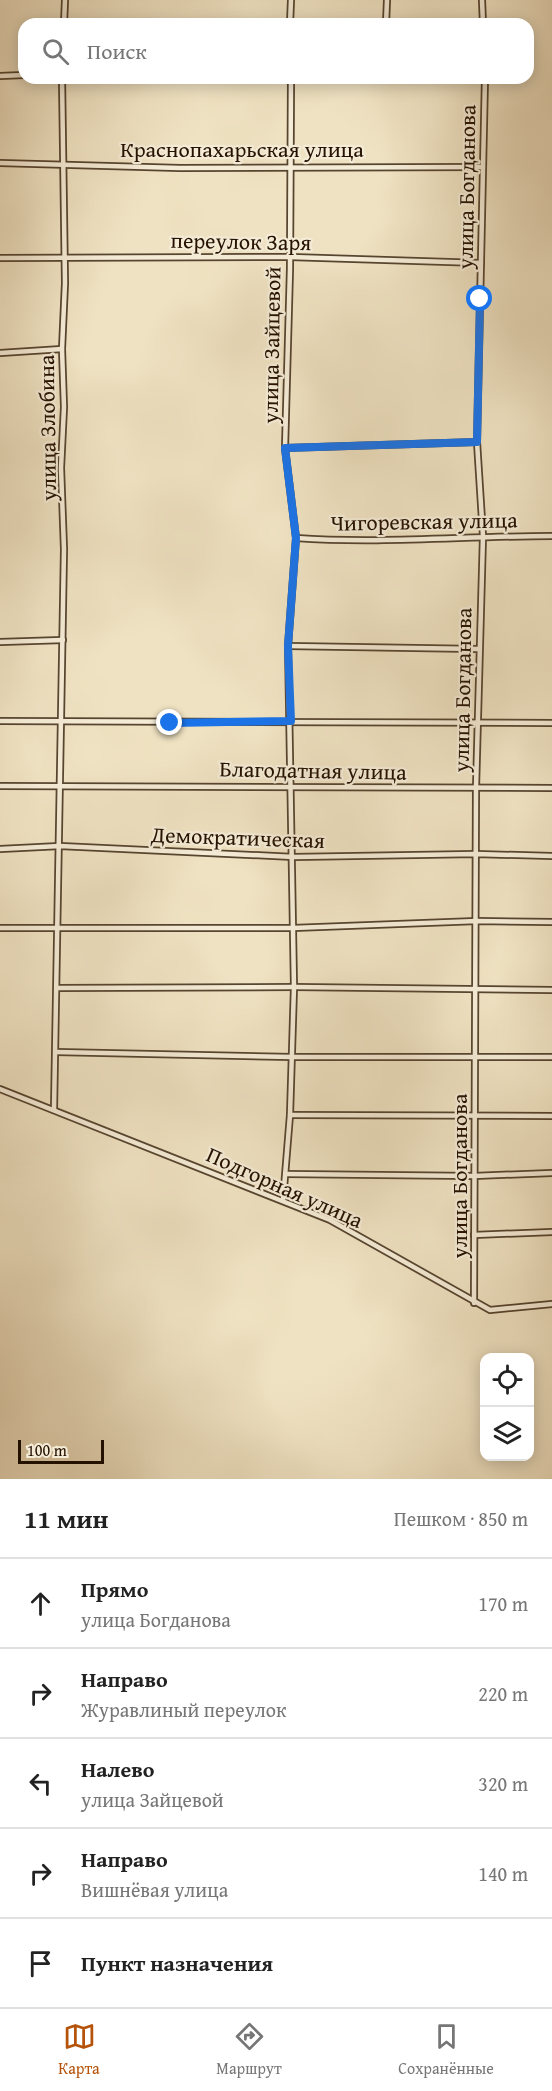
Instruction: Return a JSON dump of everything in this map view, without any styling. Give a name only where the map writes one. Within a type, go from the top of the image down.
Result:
[{"type":"street","points":[[64,18],[65,0]]},
{"type":"street","points":[[290,18],[291,0]]},
{"type":"street","points":[[386,18],[387,0]]},
{"type":"street","points":[[482,0],[483,18]]},
{"type":"street","points":[[0,76],[18,75]]},
{"type":"street","name":"улица Злобина","points":[[54,1110],[62,785],[59,721],[63,640],[64,501],[61,468],[64,407],[62,84]]},
{"type":"street","name":"улица Зайцевой","points":[[283,1200],[290,1114],[294,987],[293,786],[288,646],[296,538],[285,448],[290,256],[288,165],[291,84]]},
{"type":"street","name":"улица Богданова","points":[[474,1304],[477,1058],[476,788],[478,649],[483,536],[477,442],[485,84]]},
{"type":"street","name":"Краснопахарьская улица","points":[[0,163],[180,168],[288,165],[483,167]]},
{"type":"street","name":"переулок Заря","points":[[0,258],[290,256],[481,263]]},
{"type":"street","points":[[0,353],[62,349]]},
{"type":"street","points":[[285,448],[477,442]]},
{"type":"street","name":"Чигоревская улица","points":[[296,538],[343,541],[552,536]]},
{"type":"street","points":[[0,642],[63,640]]},
{"type":"street","points":[[288,646],[478,649]]},
{"type":"street","points":[[0,721],[552,723]]},
{"type":"street","name":"Благодатная улица","points":[[0,786],[552,788]]},
{"type":"street","name":"Демократическая","points":[[0,849],[60,846],[294,857],[476,854],[552,856]]},
{"type":"street","points":[[0,928],[293,928],[477,921],[552,922]]},
{"type":"street","points":[[57,988],[294,987],[552,990]]},
{"type":"street","points":[[56,1052],[292,1057],[552,1057]]},
{"type":"street","name":"Подгорная улица","points":[[0,1089],[330,1220],[474,1304],[490,1310],[552,1304]]},
{"type":"street","points":[[290,1114],[552,1116]]},
{"type":"street","points":[[286,1174],[474,1176],[552,1173]]},
{"type":"street","points":[[474,1235],[552,1232]]},
{"type":"route","points":[[170,723],[291,721],[288,646],[296,538],[285,448],[477,442],[480,299]]}]
